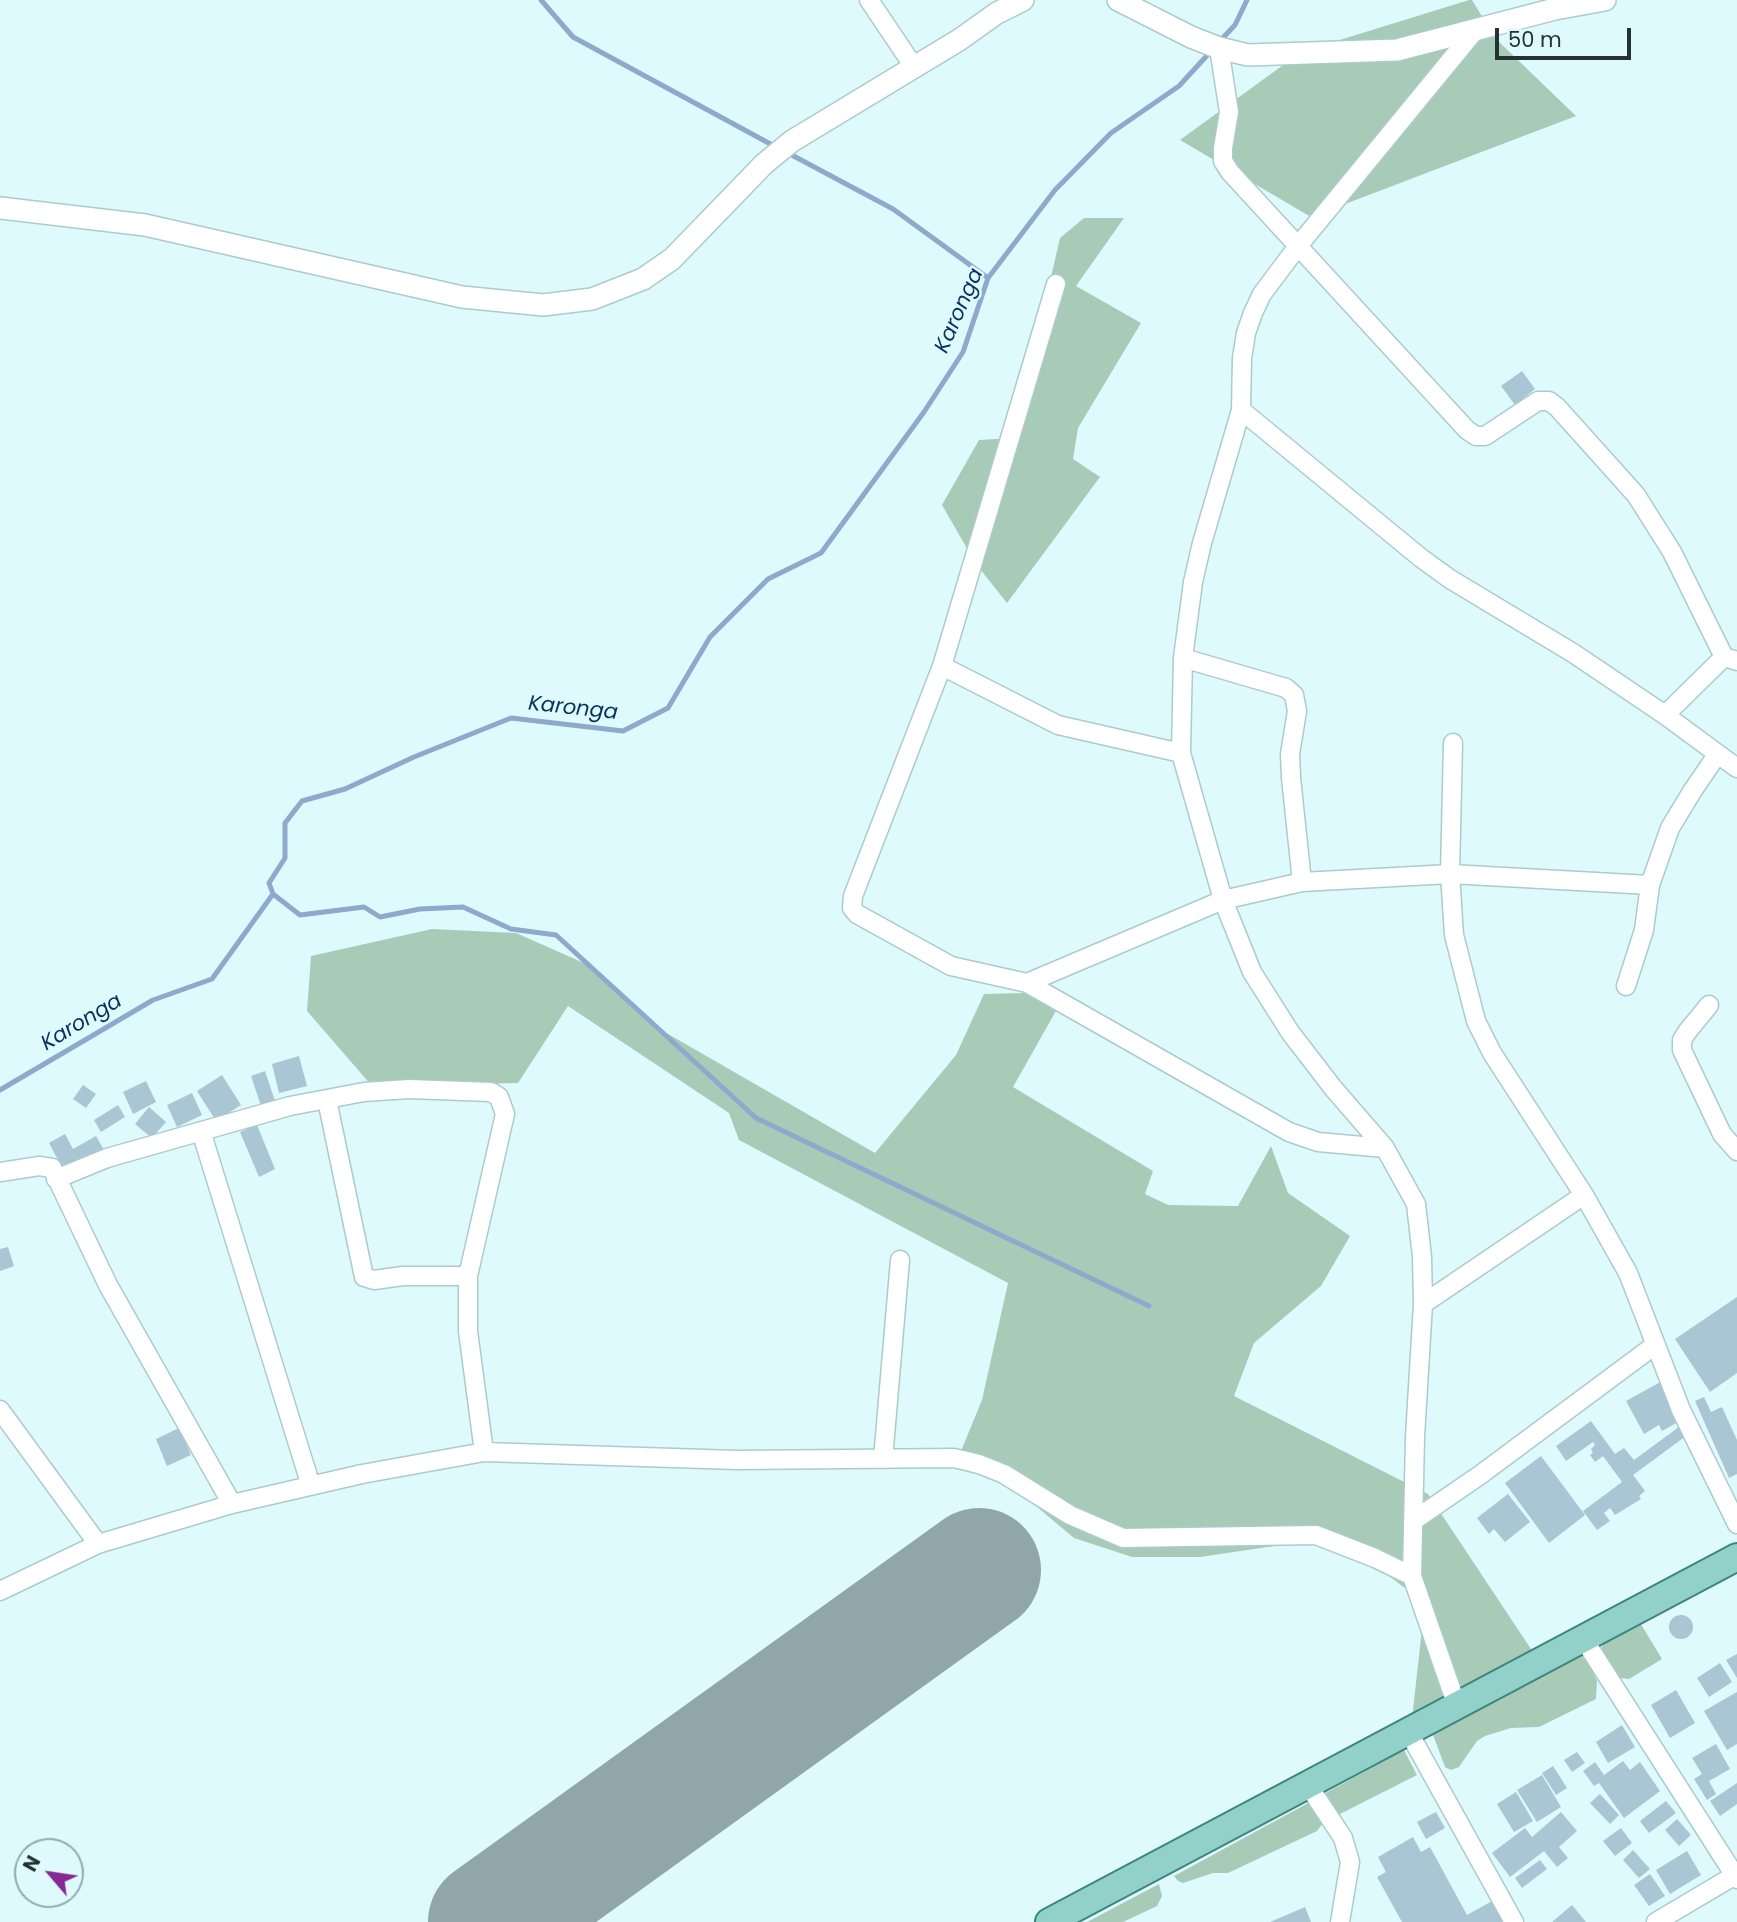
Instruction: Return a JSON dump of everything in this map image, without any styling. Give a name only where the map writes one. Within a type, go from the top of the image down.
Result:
[{"type":"main road","points":[[1049,1922],[1737,1557]]},
{"type":"street","points":[[869,0],[914,67]]},
{"type":"street","points":[[0,208],[145,225],[463,297],[544,305],[592,299],[643,279],[672,259],[792,141],[960,40],[997,13],[1023,0]]},
{"type":"street","points":[[1118,0],[1191,37],[1248,55],[1397,50],[1555,9],[1605,0]]},
{"type":"street","points":[[1457,1706],[1412,1576],[1415,1437],[1423,1304],[1416,1204],[1385,1148],[1332,1088],[1290,1032],[1252,972],[1223,900],[1181,753],[1183,658],[1194,582],[1202,543],[1241,410],[1242,358],[1253,313],[1262,294],[1298,246],[1477,28]]},
{"type":"street","points":[[1219,48],[1229,112],[1223,161],[1230,172],[1467,430],[1476,436],[1485,436],[1538,401],[1549,401],[1636,495],[1672,552],[1731,659],[1665,715]]},
{"type":"street","points":[[1056,284],[942,666],[853,896],[852,908],[857,914],[951,966],[1027,983],[1289,1132],[1318,1142],[1385,1148]]},
{"type":"street","points":[[1241,410],[1450,579],[1573,653],[1737,768]]},
{"type":"street","points":[[1183,658],[1286,688],[1294,695],[1297,711],[1290,754],[1291,778],[1302,882]]},
{"type":"street","points":[[942,666],[1058,725],[1181,753]]},
{"type":"street","points":[[1453,743],[1450,874],[1454,935],[1476,1021],[1498,1062],[1584,1195],[1628,1273],[1681,1410],[1737,1524]]},
{"type":"street","points":[[1626,986],[1644,930],[1650,885],[1670,828],[1717,755]]},
{"type":"street","points":[[1027,983],[1223,900],[1302,882],[1450,874],[1650,885]]},
{"type":"street","points":[[1709,1005],[1682,1040],[1682,1050],[1722,1134],[1737,1151]]},
{"type":"street","points":[[57,1179],[107,1158],[289,1106],[364,1092],[409,1089],[491,1092],[499,1097],[505,1114],[468,1276],[468,1331],[484,1452]]},
{"type":"street","points":[[327,1100],[365,1277],[374,1280],[410,1276],[468,1276]]},
{"type":"street","points":[[201,1131],[311,1486]]},
{"type":"street","points":[[0,1172],[47,1166],[52,1168],[108,1285],[232,1504]]},
{"type":"street","points":[[1423,1304],[1584,1195]]},
{"type":"street","points":[[883,1459],[900,1261]]},
{"type":"street","points":[[1413,1521],[1655,1345]]},
{"type":"street","points":[[0,1410],[98,1544]]},
{"type":"street","points":[[0,1591],[98,1544],[232,1504],[362,1474],[484,1452],[737,1460],[954,1458],[1004,1474],[1070,1515],[1123,1538],[1316,1535],[1412,1576]]},
{"type":"street","points":[[1583,1638],[1736,1876],[1656,1922]]},
{"type":"street","points":[[1408,1731],[1514,1922]]},
{"type":"street","points":[[1308,1785],[1343,1838],[1350,1862],[1340,1922]]},
{"type":"green space","points":[[1472,0],[1495,38],[1576,116],[1311,217],[1180,140],[1301,52]]},
{"type":"green space","points":[[1084,218],[1124,218],[1076,286],[1141,323],[1078,428],[1073,459],[1100,477],[1007,603],[976,564],[942,505],[979,440],[1014,438],[1060,238]]},
{"type":"green space","points":[[432,929],[516,933],[593,967],[649,1023],[875,1153],[956,1055],[984,994],[1027,993],[1056,1011],[1013,1087],[1153,1171],[1145,1194],[1168,1205],[1238,1206],[1271,1146],[1288,1193],[1350,1236],[1321,1286],[1254,1343],[1234,1396],[1428,1494],[1535,1655],[1412,1719],[1424,1611],[1414,1595],[1364,1557],[1315,1540],[1200,1557],[1132,1557],[1074,1538],[1018,1491],[961,1451],[982,1400],[1008,1283],[739,1140],[729,1113],[568,1006],[518,1083],[372,1086],[307,1011],[311,956]]},
{"type":"green space","points":[[1639,1621],[1662,1659],[1629,1679],[1621,1678],[1616,1676],[1603,1656],[1604,1640]]},
{"type":"green space","points":[[1584,1651],[1597,1681],[1596,1699],[1539,1727],[1511,1728],[1485,1736],[1477,1741],[1459,1767],[1451,1770],[1445,1767],[1433,1735]]},
{"type":"green space","points":[[1404,1750],[1417,1775],[1338,1815],[1324,1794]]},
{"type":"green space","points":[[1310,1802],[1323,1823],[1317,1831],[1228,1873],[1213,1873],[1183,1883],[1174,1876]]},
{"type":"green space","points":[[1159,1884],[1162,1896],[1157,1906],[1123,1922],[1087,1922]]},
{"type":"building","points":[[1522,371],[1535,389],[1515,405],[1501,386]]},
{"type":"building","points":[[299,1056],[307,1086],[279,1093],[272,1064]]},
{"type":"building","points":[[265,1071],[275,1101],[261,1106],[251,1076]]},
{"type":"building","points":[[222,1075],[241,1105],[216,1121],[197,1091]]},
{"type":"building","points":[[146,1081],[156,1102],[133,1114],[123,1092]]},
{"type":"building","points":[[83,1085],[96,1094],[86,1108],[73,1099]]},
{"type":"building","points":[[192,1093],[202,1115],[177,1127],[167,1105]]},
{"type":"building","points":[[118,1105],[125,1117],[101,1132],[94,1120]]},
{"type":"building","points":[[149,1107],[166,1122],[152,1138],[135,1124]]},
{"type":"building","points":[[257,1125],[275,1169],[259,1177],[240,1132]]},
{"type":"building","points":[[65,1134],[73,1149],[96,1136],[104,1150],[65,1173],[49,1143]]},
{"type":"building","points":[[8,1247],[14,1266],[0,1271],[0,1249]]},
{"type":"building","points":[[1737,1297],[1737,1373],[1710,1392],[1675,1339]]},
{"type":"building","points":[[1664,1380],[1676,1400],[1668,1404],[1678,1422],[1662,1431],[1659,1425],[1644,1434],[1626,1401]]},
{"type":"building","points":[[1704,1397],[1711,1412],[1722,1407],[1737,1440],[1737,1474],[1729,1478],[1695,1401]]},
{"type":"building","points":[[1591,1421],[1615,1454],[1624,1448],[1634,1460],[1683,1424],[1690,1433],[1633,1475],[1645,1491],[1639,1496],[1641,1499],[1615,1515],[1610,1508],[1604,1513],[1610,1521],[1597,1530],[1583,1511],[1622,1482],[1603,1456],[1595,1462],[1590,1455],[1595,1445],[1593,1442],[1566,1461],[1556,1446]]},
{"type":"building","points":[[179,1428],[191,1455],[167,1466],[156,1439]]},
{"type":"building","points":[[1541,1456],[1585,1515],[1549,1543],[1505,1483]]},
{"type":"building","points":[[1508,1494],[1530,1522],[1505,1542],[1494,1529],[1489,1534],[1477,1518]]},
{"type":"building","points":[[1681,1615],[1692,1622],[1693,1627],[1686,1638],[1681,1639],[1670,1632],[1669,1627],[1676,1616]]},
{"type":"building","points":[[1737,1654],[1737,1678],[1726,1660]]},
{"type":"building","points":[[1720,1663],[1732,1682],[1709,1697],[1697,1678]]},
{"type":"building","points":[[1676,1690],[1695,1723],[1670,1738],[1651,1705]]},
{"type":"building","points":[[1737,1692],[1737,1744],[1727,1750],[1704,1711]]},
{"type":"building","points":[[1622,1725],[1635,1747],[1608,1763],[1596,1742]]},
{"type":"building","points":[[1716,1744],[1730,1769],[1709,1781],[1716,1794],[1707,1800],[1694,1779],[1702,1774],[1692,1758]]},
{"type":"building","points":[[1577,1752],[1585,1763],[1572,1772],[1564,1760]]},
{"type":"building","points":[[1623,1761],[1630,1770],[1640,1762],[1660,1791],[1624,1818],[1599,1783],[1594,1786],[1583,1771],[1595,1762],[1604,1775]]},
{"type":"building","points":[[1553,1766],[1567,1788],[1556,1795],[1542,1773]]},
{"type":"building","points":[[1542,1775],[1561,1807],[1537,1822],[1517,1790]]},
{"type":"building","points":[[1737,1783],[1737,1804],[1720,1816],[1710,1801]]},
{"type":"building","points":[[1516,1792],[1533,1821],[1514,1832],[1497,1804]]},
{"type":"building","points":[[1600,1794],[1619,1815],[1610,1824],[1590,1803]]},
{"type":"building","points":[[1666,1801],[1676,1813],[1649,1833],[1640,1821]]},
{"type":"building","points":[[1436,1812],[1445,1828],[1426,1839],[1417,1822]]},
{"type":"building","points":[[1561,1812],[1577,1831],[1559,1847],[1568,1858],[1557,1867],[1544,1851],[1510,1877],[1492,1853],[1525,1828],[1532,1837]]},
{"type":"building","points":[[1677,1819],[1691,1835],[1679,1846],[1665,1830]]},
{"type":"building","points":[[1621,1828],[1632,1843],[1615,1856],[1603,1841]]},
{"type":"building","points":[[1413,1837],[1421,1852],[1430,1847],[1467,1915],[1492,1901],[1504,1922],[1402,1922],[1377,1877],[1386,1872],[1378,1857]]},
{"type":"building","points":[[1633,1850],[1650,1869],[1639,1878],[1623,1860]]},
{"type":"building","points":[[1687,1851],[1701,1875],[1670,1894],[1656,1870]]},
{"type":"building","points":[[1540,1860],[1547,1869],[1522,1888],[1515,1878]]},
{"type":"building","points":[[1650,1874],[1665,1896],[1649,1906],[1634,1885]]},
{"type":"building","points":[[1572,1905],[1586,1922],[1552,1922]]},
{"type":"building","points":[[1305,1907],[1311,1922],[1270,1922]]},
{"type":"waterway","points":[[541,0],[573,37],[776,147]]},
{"type":"waterway","name":"Karonga","points":[[1219,42],[1235,25],[1247,0]]},
{"type":"waterway","name":"Karonga","points":[[0,1090],[153,1000],[212,979],[273,894],[269,883],[285,858],[285,823],[302,801],[345,789],[414,757],[511,718],[623,731],[668,708],[710,637],[768,579],[821,553],[924,412],[963,352],[988,278],[1055,190],[1111,133],[1179,86],[1213,49]]},
{"type":"waterway","points":[[788,153],[893,209],[988,278]]},
{"type":"waterway","points":[[273,894],[300,915],[364,907],[380,917],[420,909],[463,907],[511,929],[556,935],[756,1118],[1149,1306]]},
{"type":"runway","points":[[490,1922],[979,1570]]}]
